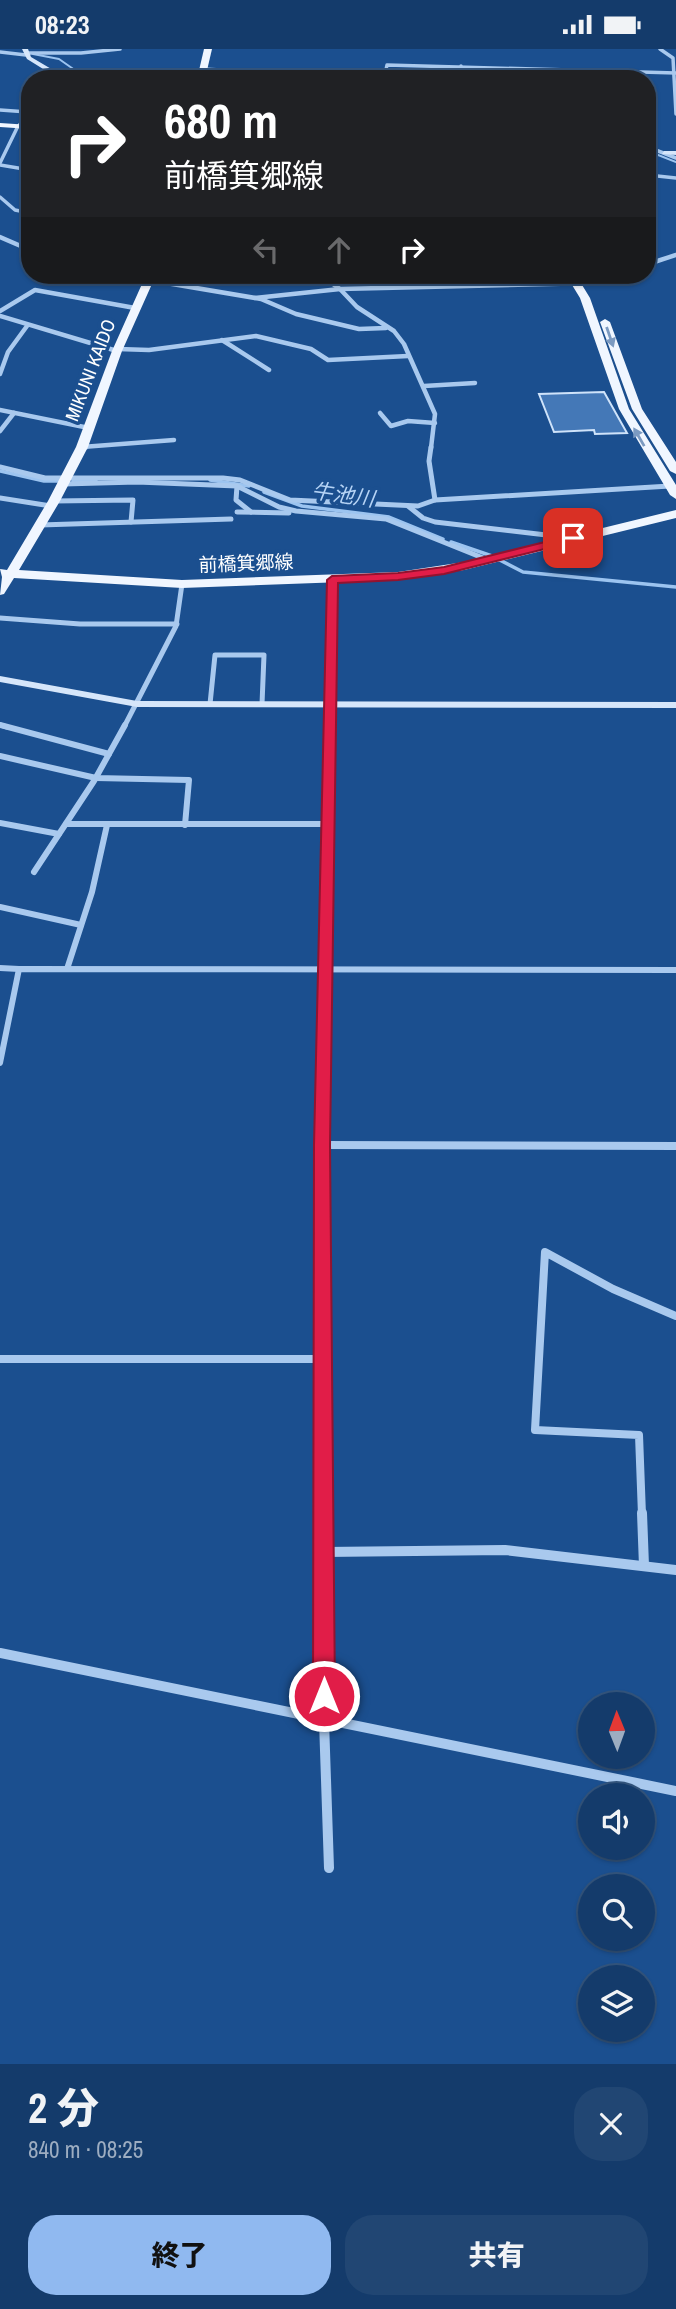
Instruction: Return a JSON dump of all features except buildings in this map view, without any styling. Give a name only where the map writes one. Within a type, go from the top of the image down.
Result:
[{"type":"main road","points":[[203,69],[208,49]]},
{"type":"main road","points":[[0,125],[21,126]]},
{"type":"main road","name":"MIKUNI KAIDO","points":[[0,591],[5,574],[40,525],[82,447],[118,350],[147,284]]},
{"type":"main road","points":[[582,284],[637,409],[676,471]]},
{"type":"main road","points":[[582,284],[624,409],[673,491]]},
{"type":"main road","name":"前橋箕郷線","points":[[5,574],[182,584],[332,580],[421,574],[676,514]]},
{"type":"street","points":[[0,52],[120,49]]},
{"type":"street","points":[[660,49],[673,58],[676,114]]},
{"type":"street","points":[[25,52],[50,70]]},
{"type":"street","points":[[386,70],[387,65],[583,70]]},
{"type":"street","points":[[203,69],[220,70]]},
{"type":"street","points":[[656,72],[675,73]]},
{"type":"street","points":[[0,110],[21,111]]},
{"type":"street","points":[[21,122],[0,164],[21,168]]},
{"type":"street","points":[[656,150],[676,158]]},
{"type":"street","points":[[656,154],[676,153]]},
{"type":"street","points":[[656,176],[676,178]]},
{"type":"street","points":[[0,197],[15,210],[21,211]]},
{"type":"street","points":[[0,237],[21,246]]},
{"type":"street","points":[[656,261],[676,255]]},
{"type":"street","points":[[186,284],[255,298],[296,314],[359,329],[386,328]]},
{"type":"street","points":[[334,284],[357,307],[394,331],[404,344],[424,386],[433,406],[435,423],[429,461],[435,500]]},
{"type":"street","points":[[255,298],[341,289],[460,284]]},
{"type":"street","points":[[0,313],[35,290],[135,308]]},
{"type":"street","points":[[0,313],[27,326],[118,350],[266,337],[311,349],[328,360],[408,356]]},
{"type":"street","points":[[0,374],[9,351],[27,326]]},
{"type":"street","points":[[222,340],[269,370]]},
{"type":"street","points":[[0,347],[9,351]]},
{"type":"street","points":[[424,386],[475,383]]},
{"type":"street","points":[[0,410],[89,428]]},
{"type":"street","points":[[0,431],[14,413]]},
{"type":"street","points":[[380,414],[391,426],[408,421],[435,423]]},
{"type":"street","points":[[82,447],[174,440]]},
{"type":"street","points":[[0,467],[65,481],[237,486],[279,507],[296,511]]},
{"type":"street","points":[[65,481],[223,478],[249,483],[290,500],[407,506],[418,506],[435,500],[673,491]]},
{"type":"street","points":[[237,486],[236,500],[252,512]]},
{"type":"street","points":[[0,498],[52,504],[134,500],[131,522]]},
{"type":"street","points":[[317,512],[319,502]]},
{"type":"street","points":[[407,506],[423,518],[435,522],[573,538]]},
{"type":"street","points":[[237,512],[317,512],[386,520],[495,558]]},
{"type":"street","points":[[40,525],[231,519]]},
{"type":"street","points":[[328,1868],[324,1721],[322,1145],[330,824],[332,580]]},
{"type":"street","points":[[34,872],[96,778],[137,703],[177,624],[182,584]]},
{"type":"street","points":[[0,618],[80,624],[177,624]]},
{"type":"street","points":[[210,704],[215,655],[264,655],[262,704]]},
{"type":"street","points":[[0,678],[137,703],[676,705]]},
{"type":"street","points":[[0,725],[109,754]]},
{"type":"street","points":[[0,756],[96,778],[189,780],[185,825]]},
{"type":"street","points":[[0,823],[59,834]]},
{"type":"street","points":[[66,824],[330,824]]},
{"type":"street","points":[[67,969],[92,892],[107,825]]},
{"type":"street","points":[[0,907],[81,925]]},
{"type":"street","points":[[0,968],[676,970]]},
{"type":"street","points":[[0,1063],[19,969]]},
{"type":"street","points":[[322,1145],[676,1146]]},
{"type":"street","points":[[644,1566],[639,1435],[535,1430],[545,1252],[613,1289],[676,1316]]},
{"type":"street","points":[[0,1359],[322,1359]]},
{"type":"street","points":[[324,1552],[505,1550],[676,1570]]},
{"type":"street","points":[[0,1653],[676,1791]]},
{"type":"waterway","points":[[33,54],[59,59],[75,70]]},
{"type":"waterway","points":[[656,154],[676,162]]},
{"type":"waterway","name":"牛池川","points":[[0,471],[44,481],[61,481]]},
{"type":"waterway","name":"牛池川","points":[[73,481],[96,480]]},
{"type":"waterway","name":"牛池川","points":[[210,480],[249,486]]},
{"type":"waterway","name":"牛池川","points":[[264,492],[302,506],[389,517],[443,539]]},
{"type":"waterway","name":"牛池川","points":[[451,542],[492,556],[523,572],[676,587]]},
{"type":"route","points":[[324,1696],[322,1145],[330,824],[332,580],[444,570],[573,538]]}]
